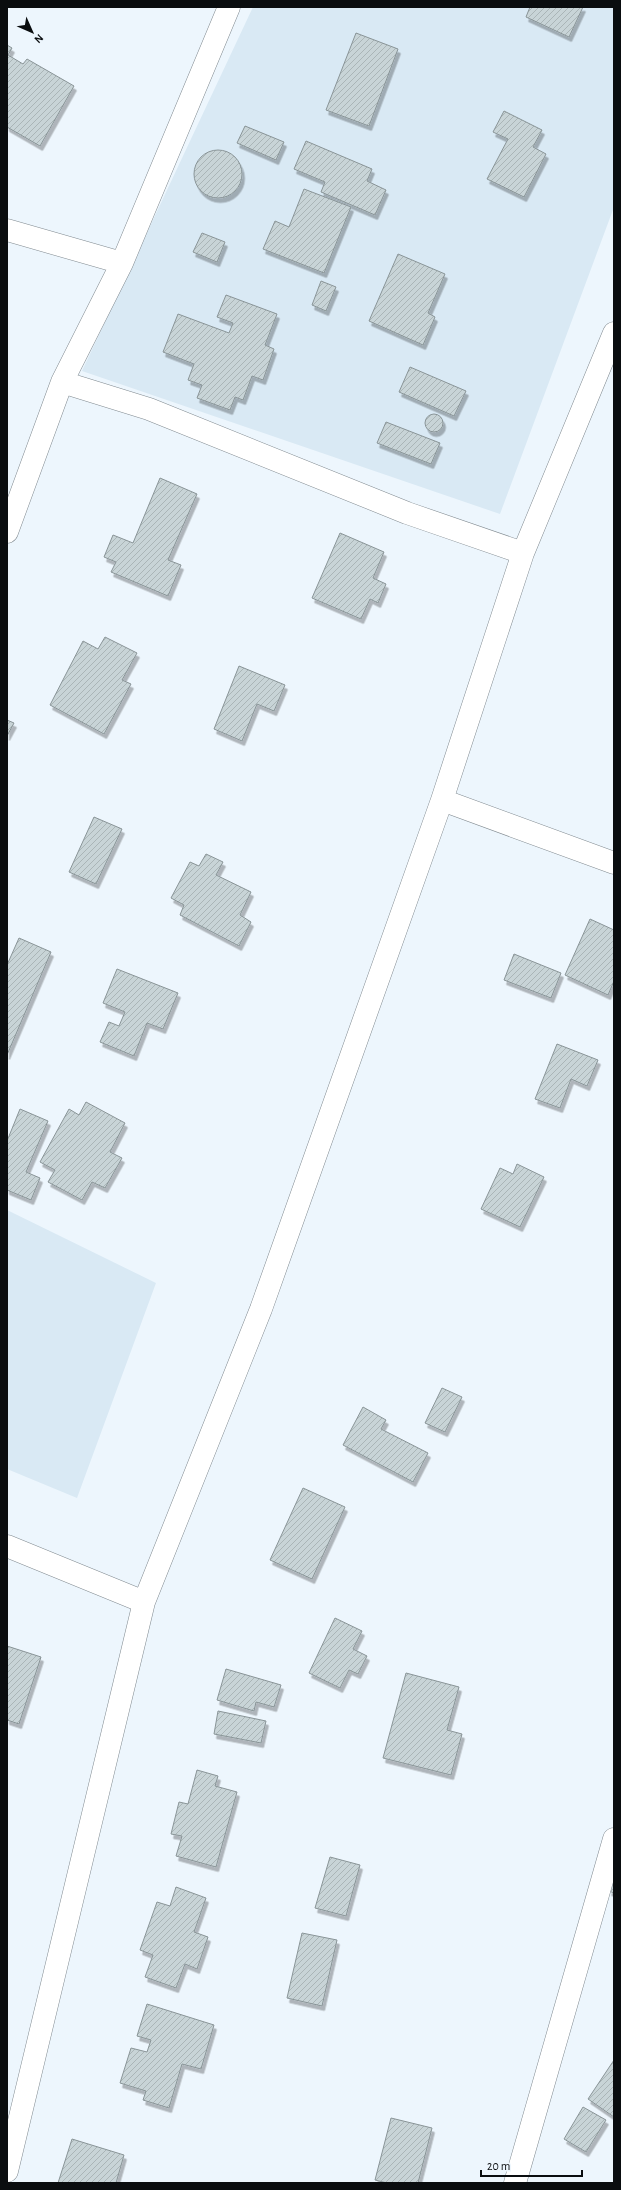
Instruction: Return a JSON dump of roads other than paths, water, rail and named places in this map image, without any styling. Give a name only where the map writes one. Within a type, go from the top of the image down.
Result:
[{"type":"street","points":[[7,532],[62,382],[122,262],[229,7]]},
{"type":"street","points":[[7,230],[122,262]]},
{"type":"street","points":[[7,2171],[144,1602],[261,1309],[442,800],[523,553],[614,333]]},
{"type":"street","points":[[62,382],[150,410],[407,513],[523,553]]},
{"type":"street","points":[[442,800],[614,863]]},
{"type":"street","points":[[7,1546],[144,1602]]},
{"type":"street","points":[[515,2183],[614,1839]]}]
